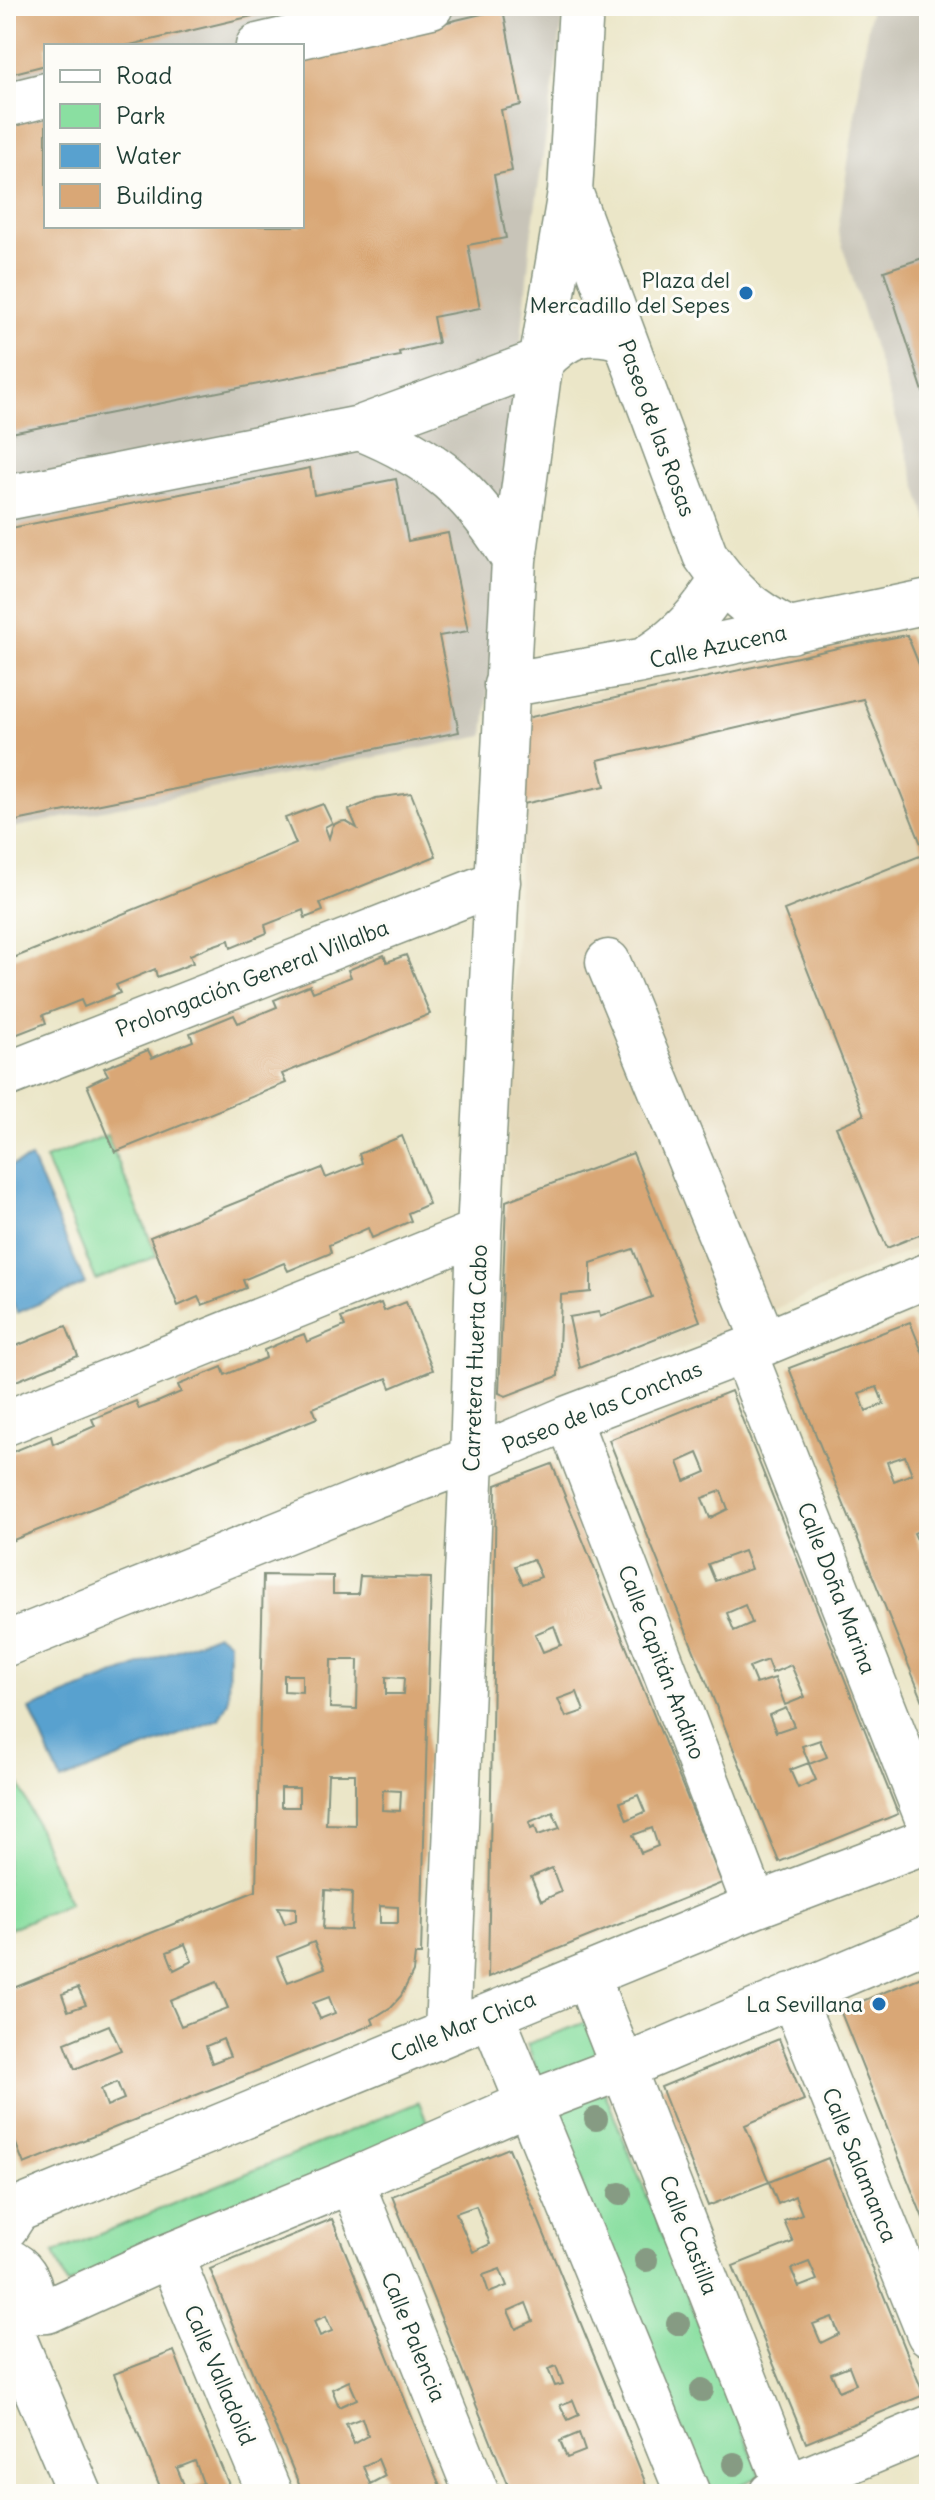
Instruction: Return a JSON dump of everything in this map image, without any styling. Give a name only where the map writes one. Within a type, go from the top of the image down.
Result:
[{"type":"street","points":[[267,44],[431,6]]},
{"type":"street","name":"Paseo de las Rosas","points":[[506,685],[514,560],[570,192],[581,6]]},
{"type":"street","points":[[6,105],[44,96]]},
{"type":"street","name":"Paseo de las Rosas","points":[[570,192],[705,555],[722,580],[760,615],[791,631]]},
{"type":"street","points":[[6,498],[360,428],[542,361],[555,347],[570,338],[588,333],[606,333],[624,339]]},
{"type":"street","points":[[360,428],[402,446],[450,478],[489,520],[514,560]]},
{"type":"street","points":[[641,661],[674,641],[701,613],[722,580]]},
{"type":"street","name":"Calle Azucena","points":[[506,685],[641,661],[929,601]]},
{"type":"street","name":"Carretera Huerta Cabo","points":[[447,2031],[479,1232],[506,685]]},
{"type":"street","name":"Prolongación General Villalba","points":[[6,1075],[498,882]]},
{"type":"street","name":"Calle Doña Marina","points":[[608,962],[929,1823]]},
{"type":"street","points":[[6,1423],[479,1232]]},
{"type":"street","name":"Paseo de las Conchas","points":[[6,1644],[568,1418],[926,1286]]},
{"type":"street","name":"Calle Capitán Andino","points":[[568,1418],[755,1906]]},
{"type":"street","name":"Calle Mar Chica","points":[[6,2227],[17,2210],[755,1906],[929,1840]]},
{"type":"street","points":[[14,2322],[47,2311],[170,2255],[527,2104],[624,2067],[929,1938]]},
{"type":"street","name":"Calle Castilla","points":[[587,1976],[783,2492]]},
{"type":"street","name":"Calle Salamanca","points":[[792,1995],[929,2334]]},
{"type":"street","points":[[492,2015],[688,2494]]},
{"type":"street","name":"Calle Palencia","points":[[351,2181],[477,2494]]},
{"type":"street","name":"Calle Valladolid","points":[[170,2255],[270,2494]]},
{"type":"street","points":[[6,2260],[26,2273],[31,2285],[32,2300],[14,2322]]},
{"type":"street","points":[[14,2322],[80,2494]]},
{"type":"street","points":[[783,2492],[929,2428]]},
{"type":"shaded area","points":[[6,6],[565,6],[531,237],[484,736],[6,829]]},
{"type":"shaded area","points":[[871,6],[929,6],[929,526],[838,231]]},
{"type":"shaded area","points":[[899,615],[929,690],[929,1243],[499,1427],[525,710]]},
{"type":"green space","points":[[107,1135],[157,1256],[96,1280],[45,1159]]},
{"type":"green space","points":[[6,1751],[69,1904],[6,1930]]},
{"type":"green space","points":[[592,2020],[609,2063],[544,2089],[527,2044]]},
{"type":"green space","points":[[604,2091],[761,2476],[719,2494],[708,2494],[552,2113]]},
{"type":"green space","points":[[419,2102],[432,2134],[67,2285],[54,2253]]},
{"type":"water","points":[[31,1158],[85,1284],[17,1313],[6,1285],[6,1168]]},
{"type":"water","points":[[217,1634],[229,1641],[228,1701],[219,1719],[61,1781],[30,1709]]},
{"type":"building","points":[[6,6],[290,6],[134,44],[44,44],[44,66],[6,75]]},
{"type":"building","points":[[503,9],[521,105],[501,110],[512,171],[494,175],[506,238],[468,245],[480,308],[433,317],[438,343],[399,352],[400,356],[6,434],[6,126],[44,117],[44,228],[304,228],[304,56]]},
{"type":"building","points":[[929,256],[929,407],[928,407],[884,271]]},
{"type":"building","points":[[310,468],[314,495],[396,479],[408,541],[448,533],[468,631],[439,636],[459,732],[6,823],[6,529]]},
{"type":"building","points":[[907,635],[929,689],[929,1231],[887,1248],[836,1127],[864,1115],[784,910],[925,854],[863,699],[598,760],[605,786],[519,805],[522,719]]},
{"type":"building","points":[[411,793],[436,856],[320,903],[323,911],[305,918],[303,910],[265,925],[267,933],[231,948],[229,940],[190,955],[193,963],[176,970],[157,977],[155,969],[116,985],[120,993],[84,1007],[81,1000],[43,1015],[46,1023],[10,1037],[6,1030],[6,961],[296,844],[285,818],[323,804],[332,823],[325,827],[329,838],[333,825],[339,822],[345,821],[357,828],[349,810],[376,798]]},
{"type":"building","points":[[384,955],[387,962],[406,955],[430,1014],[282,1074],[286,1083],[115,1152],[87,1085],[108,1075],[104,1068],[148,1050],[152,1058],[193,1041],[190,1033],[234,1015],[238,1023],[277,1007],[274,1000],[310,985],[313,992],[351,977],[348,970]]},
{"type":"building","points":[[402,1136],[429,1204],[408,1213],[411,1221],[372,1238],[368,1228],[329,1245],[331,1253],[288,1271],[284,1263],[243,1280],[246,1288],[224,1297],[202,1305],[198,1297],[178,1306],[150,1237],[322,1168],[326,1178],[362,1163],[359,1154]]},
{"type":"building","points":[[633,1153],[700,1321],[580,1368],[569,1317],[599,1312],[600,1317],[652,1297],[633,1249],[591,1263],[591,1292],[561,1295],[558,1376],[506,1396],[499,1393],[506,1201]]},
{"type":"building","points":[[406,1302],[433,1370],[391,1388],[387,1378],[313,1408],[317,1418],[6,1543],[7,1454],[51,1436],[53,1444],[95,1426],[92,1419],[136,1401],[139,1409],[160,1401],[181,1392],[178,1385],[222,1367],[225,1375],[266,1358],[264,1350],[285,1341],[304,1334],[307,1342],[345,1326],[341,1318],[381,1303],[384,1311]]},
{"type":"building","points":[[910,1322],[929,1369],[929,1527],[914,1533],[922,1551],[929,1548],[929,1716],[789,1368]],"holes":[[[877,1387],[884,1404],[866,1411],[859,1393]],[[905,1456],[912,1474],[894,1481],[887,1462]]]},
{"type":"building","points":[[66,1326],[78,1356],[6,1385],[6,1350]]},
{"type":"building","points":[[731,1391],[898,1814],[779,1862],[609,1440]],"holes":[[[698,1453],[706,1472],[685,1481],[678,1462]],[[721,1491],[728,1509],[710,1518],[702,1498]],[[744,1551],[751,1569],[715,1581],[708,1564]],[[745,1605],[752,1623],[734,1631],[727,1613]],[[767,1660],[772,1673],[791,1665],[805,1697],[785,1705],[775,1678],[756,1684],[749,1667]],[[786,1708],[794,1726],[776,1732],[769,1715]],[[820,1740],[827,1757],[809,1764],[816,1780],[798,1788],[790,1770],[809,1763],[802,1746]]]},
{"type":"building","points":[[552,1464],[722,1883],[488,1977],[496,1485]],"holes":[[[533,1559],[541,1577],[523,1584],[515,1566]],[[554,1626],[561,1645],[543,1652],[535,1634]],[[577,1692],[584,1711],[566,1717],[558,1699]],[[638,1795],[645,1812],[627,1820],[620,1802]],[[553,1812],[560,1828],[538,1835],[535,1826],[531,1828],[529,1822]],[[652,1828],[658,1846],[641,1853],[633,1835]],[[552,1868],[561,1892],[541,1901],[531,1877]]]},
{"type":"building","points":[[263,1575],[333,1576],[333,1594],[358,1594],[360,1576],[431,1578],[421,1955],[415,1955],[413,1972],[401,1996],[391,2007],[372,2019],[374,2024],[24,2164],[6,2119],[6,2096],[15,2092],[6,2071],[6,1991],[256,1891]],"holes":[[[331,1660],[358,1660],[357,1709],[330,1708]],[[284,1675],[302,1675],[302,1692],[284,1691]],[[386,1677],[404,1678],[403,1694],[386,1694]],[[328,1774],[355,1774],[355,1825],[326,1824]],[[281,1788],[299,1788],[299,1807],[281,1807]],[[383,1790],[401,1791],[400,1811],[382,1810]],[[325,1890],[352,1892],[351,1930],[323,1929]],[[380,1906],[398,1907],[398,1923],[380,1923]],[[278,1907],[296,1908],[296,1920],[285,1924]],[[314,1942],[325,1968],[288,1982],[277,1957]],[[185,1944],[192,1961],[174,1970],[167,1952]],[[217,1982],[228,2008],[181,2026],[170,2001]],[[78,1988],[86,2005],[68,2011],[62,1994]],[[329,1997],[335,2013],[320,2019],[313,2003]],[[109,2025],[121,2050],[75,2069],[65,2043]],[[223,2039],[230,2056],[212,2063],[206,2046]],[[117,2082],[124,2099],[107,2106],[101,2089]]]},
{"type":"building","points":[[929,1974],[929,2233],[840,2010]]},
{"type":"building","points":[[779,2039],[804,2100],[745,2125],[769,2182],[708,2206],[661,2087]]},
{"type":"building","points":[[509,2148],[650,2494],[512,2494],[392,2196]],"holes":[[[476,2206],[490,2244],[473,2252],[456,2213]],[[500,2269],[507,2286],[489,2293],[483,2275]],[[526,2303],[533,2321],[516,2329],[508,2311]],[[556,2366],[563,2384],[555,2386],[548,2369]],[[573,2400],[579,2415],[568,2420],[560,2405]],[[579,2433],[585,2451],[567,2458],[560,2441]]]},
{"type":"building","points":[[828,2158],[924,2395],[806,2443],[733,2266],[793,2242],[784,2221],[802,2214],[795,2196],[778,2204],[769,2182]],"holes":[[[809,2262],[817,2280],[799,2287],[791,2269]],[[832,2317],[839,2334],[821,2343],[813,2324]],[[849,2366],[856,2384],[839,2391],[831,2373]]]},
{"type":"building","points":[[332,2219],[443,2494],[303,2494],[210,2269]],"holes":[[[326,2316],[332,2331],[320,2336],[314,2321]],[[349,2381],[357,2399],[339,2407],[332,2389]],[[362,2418],[368,2436],[354,2444],[346,2424]],[[378,2459],[385,2476],[370,2484],[363,2466]]]},
{"type":"building","points":[[174,2351],[233,2494],[163,2494],[114,2374]],"holes":[[[195,2461],[203,2483],[186,2490],[177,2468]]]},
{"type":"place","name":"Plaza del Mercadillo del Sepes","points":[[746,293]]},
{"type":"place","name":"La Sevillana","points":[[879,2004]]}]
